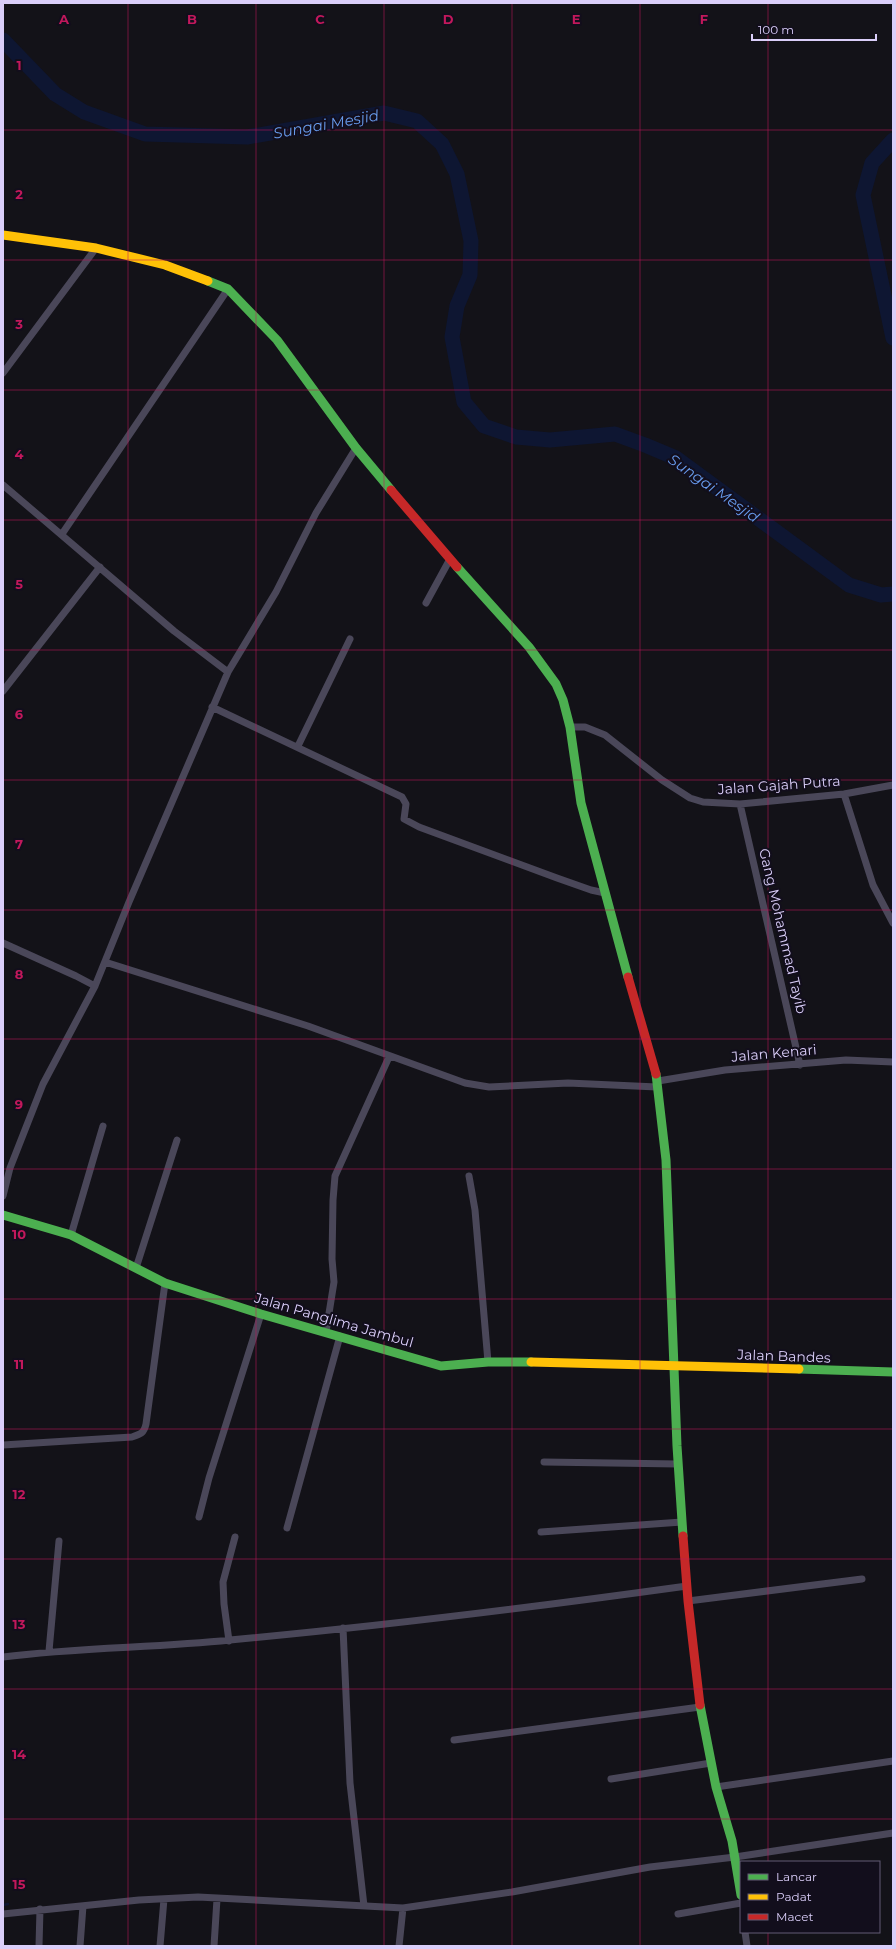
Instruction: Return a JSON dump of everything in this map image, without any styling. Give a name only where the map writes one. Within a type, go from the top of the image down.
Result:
[{"type":"street","points":[[3,236],[96,248],[165,265],[228,289],[277,340],[356,448],[450,559],[529,647],[556,684],[563,700],[570,727],[579,790],[604,893],[657,1084],[666,1160],[678,1464],[688,1601],[700,1707],[716,1786],[735,1854],[740,1888]]},
{"type":"street","points":[[3,373],[96,248]]},
{"type":"street","points":[[62,534],[228,289]]},
{"type":"street","points":[[3,1196],[10,1168],[43,1084],[95,986],[228,672],[276,592],[316,514],[356,448]]},
{"type":"street","points":[[3,485],[174,631],[228,672]]},
{"type":"street","points":[[426,603],[450,559]]},
{"type":"street","points":[[3,692],[100,567]]},
{"type":"street","points":[[298,746],[350,639]]},
{"type":"street","points":[[212,707],[298,746],[402,797],[406,804],[404,819],[418,827],[556,878],[604,893]]},
{"type":"street","name":"Jalan Gajah Putra","points":[[570,727],[585,727],[605,735],[662,780],[690,798],[717,804],[740,804],[844,794],[893,785]]},
{"type":"street","points":[[844,794],[873,885],[893,923]]},
{"type":"street","name":"Gang Mohammad Tayib","points":[[740,804],[800,1065]]},
{"type":"street","points":[[3,943],[95,986]]},
{"type":"street","name":"Jalan Kenari","points":[[105,962],[308,1026],[454,1080],[489,1087],[568,1083],[657,1084],[725,1070],[846,1060],[893,1062]]},
{"type":"street","points":[[326,1332],[334,1282],[333,1215],[335,1176],[389,1057]]},
{"type":"street","points":[[71,1235],[103,1126]]},
{"type":"street","points":[[136,1268],[176,1140]]},
{"type":"street","points":[[469,1176],[475,1210],[488,1362]]},
{"type":"street","name":"Jalan Panglima Jambul","points":[[3,1215],[71,1235],[165,1283],[261,1314],[441,1366],[488,1362],[674,1366]]},
{"type":"street","points":[[3,1445],[132,1438],[141,1434],[145,1430],[165,1283]]},
{"type":"street","points":[[199,1517],[209,1478],[261,1314]]},
{"type":"street","points":[[287,1528],[340,1336]]},
{"type":"street","name":"Jalan Bandes","points":[[674,1366],[893,1372]]},
{"type":"street","points":[[544,1462],[678,1464]]},
{"type":"street","points":[[541,1532],[682,1522]]},
{"type":"street","points":[[229,1641],[224,1604],[223,1582],[235,1537]]},
{"type":"street","points":[[49,1651],[59,1541]]},
{"type":"street","points":[[688,1601],[862,1580]]},
{"type":"street","points":[[3,1657],[49,1651],[229,1641],[687,1586]]},
{"type":"street","points":[[343,1628],[350,1783],[364,1906]]},
{"type":"street","points":[[454,1740],[700,1707]]},
{"type":"street","points":[[716,1786],[893,1761]]},
{"type":"street","points":[[611,1779],[711,1762]]},
{"type":"street","points":[[3,1914],[164,1898],[217,1899],[403,1908],[512,1892],[650,1867],[893,1833]]},
{"type":"street","points":[[160,1946],[164,1898]]},
{"type":"street","points":[[214,1946],[217,1899]]},
{"type":"street","points":[[678,1914],[740,1903]]},
{"type":"street","points":[[80,1946],[83,1906]]},
{"type":"street","points":[[399,1946],[403,1908]]},
{"type":"street","points":[[39,1946],[40,1910]]},
{"type":"street","points":[[746,1933],[747,1946]]},
{"type":"waterway","name":"Sungai Mesjid","points":[[3,40],[55,94],[84,112],[145,134],[247,137],[384,113],[417,121],[442,144],[457,174],[471,241],[470,275],[457,306],[452,337],[464,402],[484,426],[516,437],[550,440],[615,434],[645,445],[676,458],[849,585],[881,595],[893,594]]},
{"type":"waterway","name":"Sungai Mesjid","points":[[893,140],[872,163],[863,195],[893,338]]},
{"type":"waterway","points":[[3,1905],[8,1904]]},
{"type":"traffic: fast","points":[[208,281],[228,289],[277,340],[356,448],[391,490]]},
{"type":"traffic: fast","points":[[457,567],[529,647],[556,684],[563,700],[570,727],[581,803],[628,977]]},
{"type":"traffic: fast","points":[[656,1074],[666,1160],[677,1446],[683,1536]]},
{"type":"traffic: fast","points":[[3,1215],[71,1235],[165,1283],[261,1314],[441,1366],[488,1362],[531,1362]]},
{"type":"traffic: fast","points":[[799,1369],[893,1372]]},
{"type":"traffic: fast","points":[[700,1705],[716,1787],[732,1841],[740,1889]]},
{"type":"traffic: slow","points":[[3,235],[96,248],[165,265],[208,281]]},
{"type":"traffic: slow","points":[[531,1362],[799,1369]]},
{"type":"traffic: jam","points":[[391,490],[457,567]]},
{"type":"traffic: jam","points":[[628,977],[656,1074]]},
{"type":"traffic: jam","points":[[683,1536],[688,1601],[700,1705]]}]
